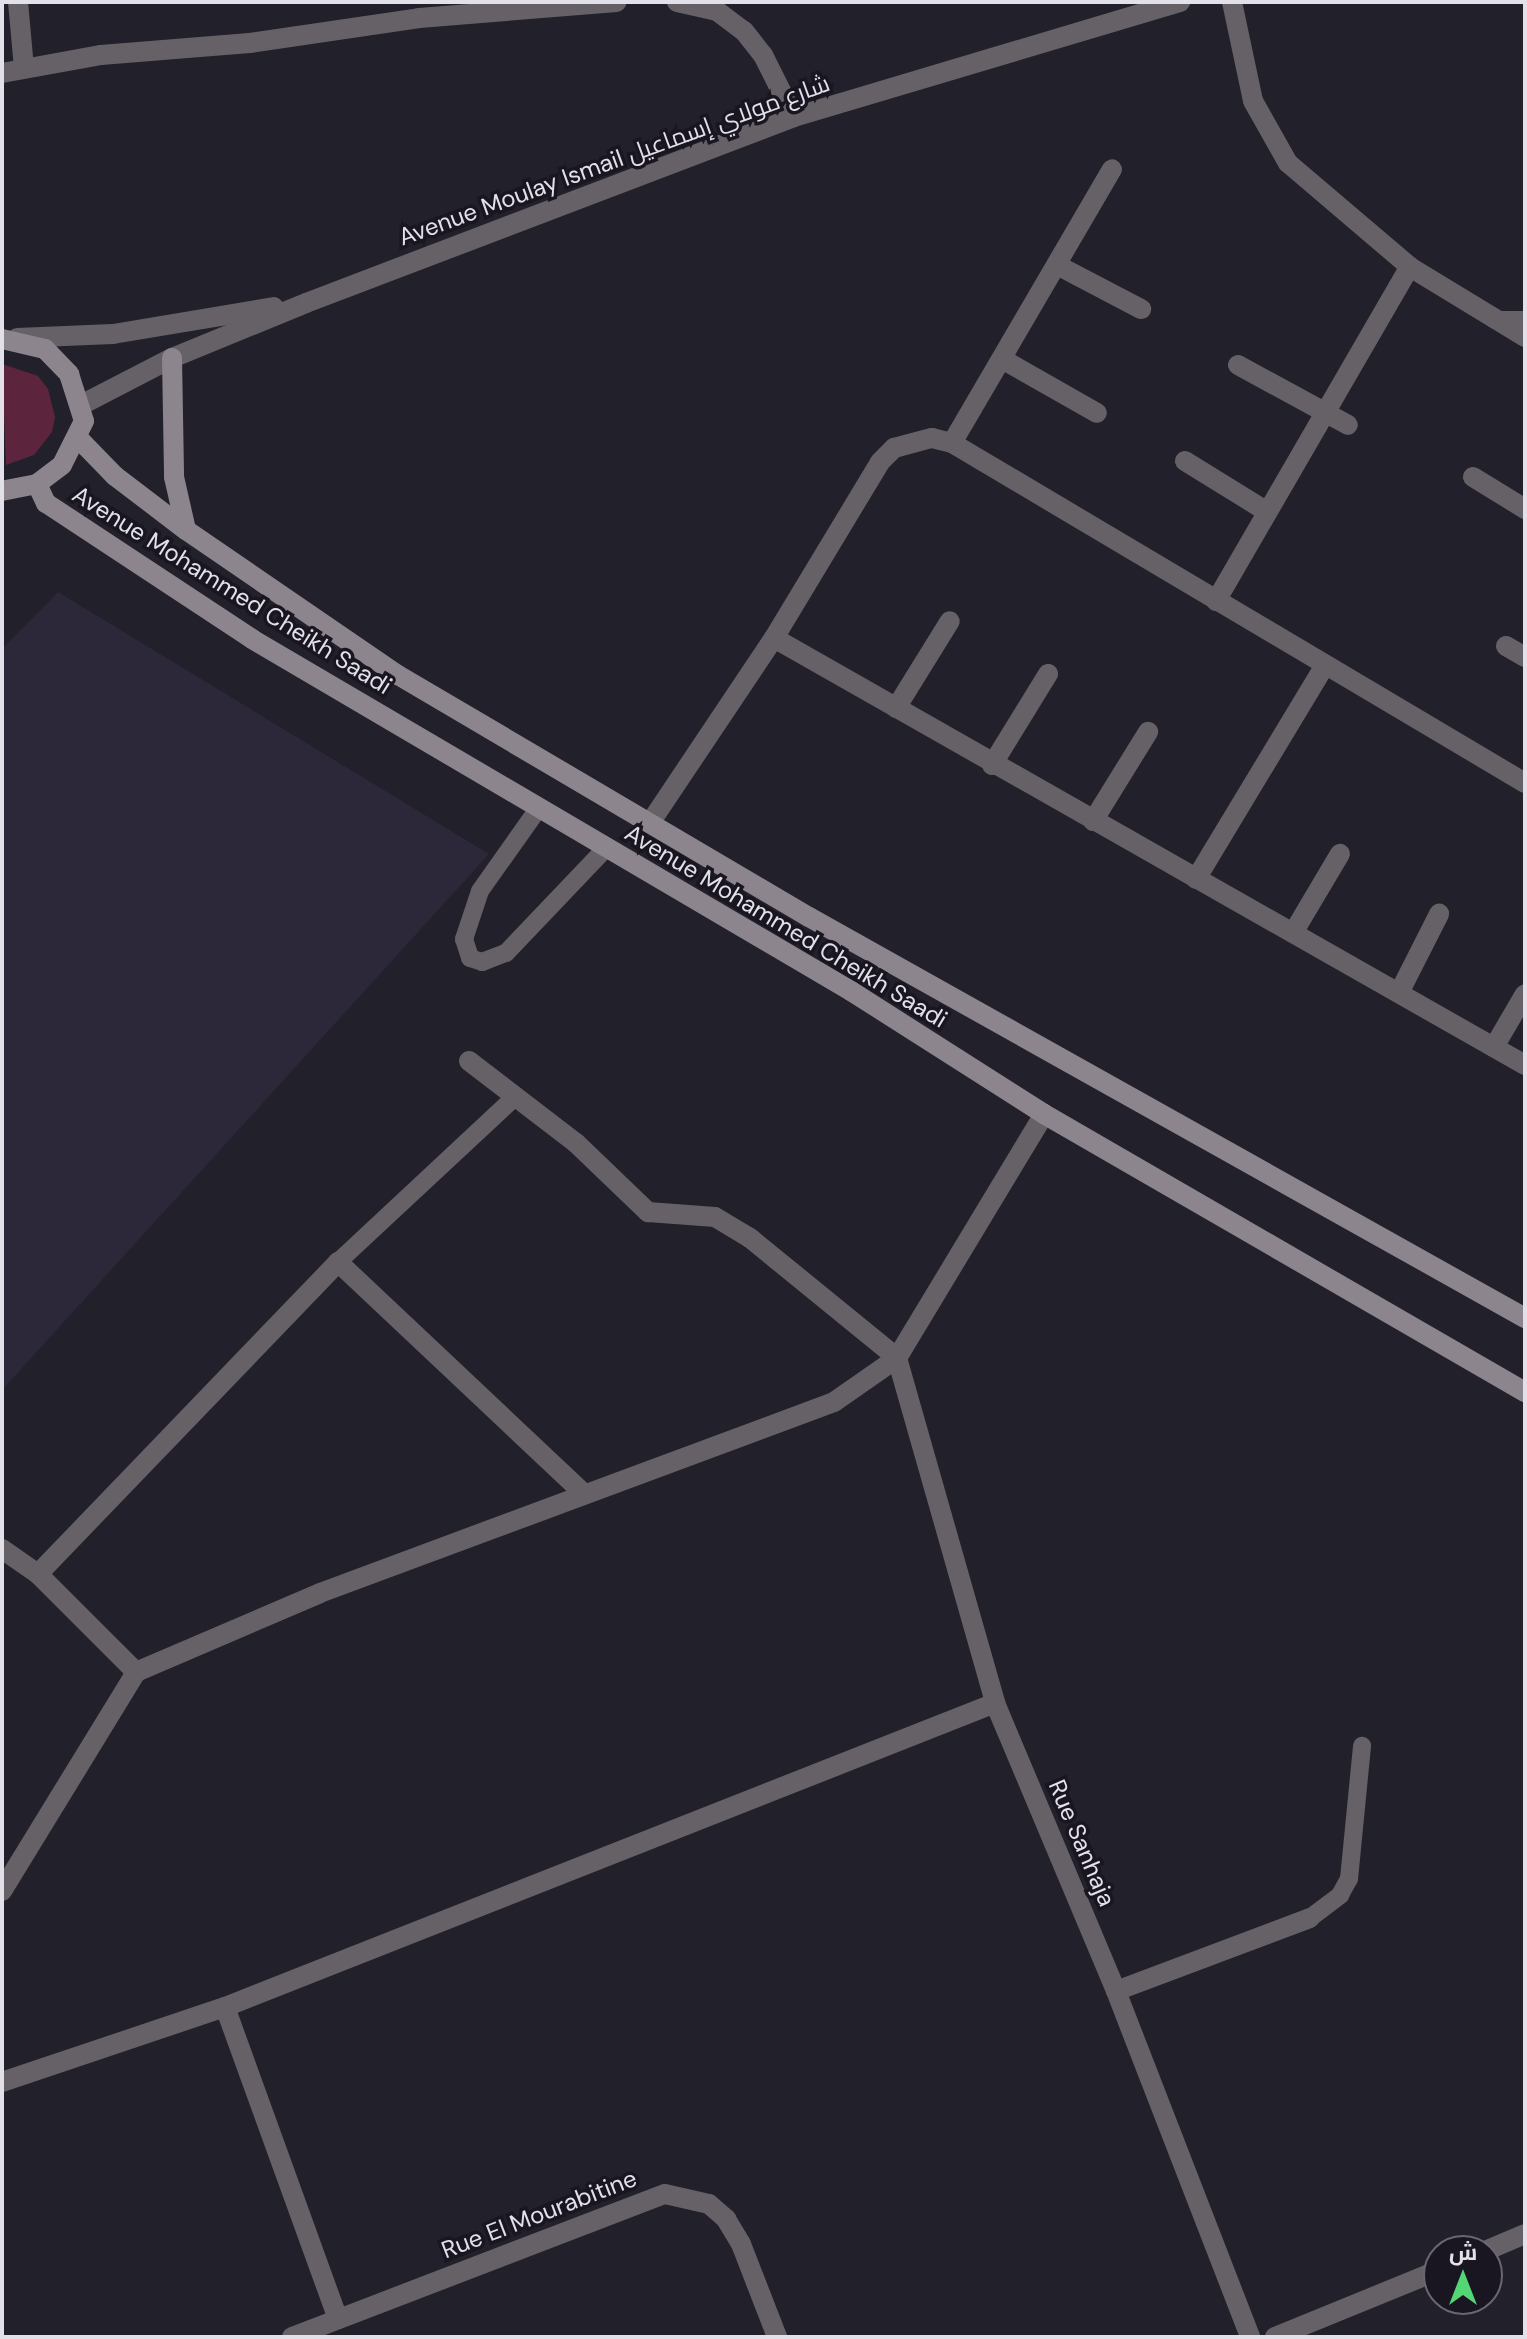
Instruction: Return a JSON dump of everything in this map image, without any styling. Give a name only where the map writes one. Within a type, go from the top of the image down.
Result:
[{"type":"main road","points":[[2,491],[37,484],[62,465],[84,421],[69,374],[45,349],[8,339]]},
{"type":"main road","points":[[172,358],[174,477],[186,530]]},
{"type":"main road","name":"Avenue Mohammed Cheikh Saadi","points":[[78,438],[115,476],[186,530],[385,667],[650,823],[1525,1318]]},
{"type":"main road","name":"Avenue Mohammed Cheikh Saadi","points":[[37,484],[46,503],[252,639],[851,991],[1044,1114],[1525,1392]]},
{"type":"street","points":[[18,2],[24,68]]},
{"type":"street","points":[[2,73],[101,55],[250,43],[420,10],[616,2]]},
{"type":"street","points":[[677,2],[717,11],[744,31],[763,55],[794,117]]},
{"type":"street","name":"Avenue Moulay Ismail شارع مولاي إسماعيل","points":[[81,405],[172,358],[306,303],[794,117],[1180,2]]},
{"type":"street","points":[[1232,2],[1253,101],[1268,134],[1288,163],[1334,207],[1410,267],[1525,337]]},
{"type":"street","points":[[952,443],[1112,169]]},
{"type":"street","points":[[1057,265],[1141,309]]},
{"type":"street","points":[[1216,601],[1410,267]]},
{"type":"street","points":[[8,339],[113,334],[306,303]]},
{"type":"street","points":[[1002,359],[1097,413]]},
{"type":"street","points":[[1238,365],[1348,425]]},
{"type":"street","points":[[650,823],[774,638],[880,462],[909,440],[932,438],[952,443],[1324,667],[1522,775]]},
{"type":"street","points":[[1185,461],[1266,511]]},
{"type":"street","points":[[1473,477],[1525,509]]},
{"type":"street","points":[[896,708],[950,621]]},
{"type":"street","points":[[774,638],[992,765],[1525,1065]]},
{"type":"street","points":[[1506,646],[1525,657]]},
{"type":"street","points":[[1196,879],[1324,667]]},
{"type":"street","points":[[992,765],[1048,674]]},
{"type":"street","points":[[1093,821],[1148,732]]},
{"type":"street","points":[[1293,933],[1340,854]]},
{"type":"street","points":[[1399,993],[1439,914]]},
{"type":"street","points":[[1494,1047],[1525,994]]},
{"type":"street","points":[[469,1061],[576,1143],[648,1212],[715,1217],[750,1238],[897,1358]]},
{"type":"street","points":[[2,1891],[136,1672],[320,1593],[834,1402],[897,1358],[1044,1114]]},
{"type":"street","points":[[38,1574],[338,1262],[584,1494]]},
{"type":"street","name":"Rue Sanhaja","points":[[897,1358],[995,1703],[1116,1991],[1250,2337]]},
{"type":"street","points":[[2,1549],[38,1574],[136,1672]]},
{"type":"street","points":[[2,2082],[225,2007],[995,1703]]},
{"type":"street","points":[[1116,1991],[1310,1918]]},
{"type":"street","points":[[225,2007],[338,2319]]},
{"type":"street","name":"Rue El Mourabitine","points":[[292,2337],[665,2194],[709,2204],[726,2219],[741,2244],[777,2337]]},
{"type":"street","points":[[1503,2243],[1525,2234]]},
{"type":"street","points":[[1275,2337],[1423,2277]]},
{"type":"lane","points":[[1495,320],[1525,320]]},
{"type":"lane","points":[[538,809],[480,891],[464,939],[470,958],[482,962],[506,953],[605,849]]},
{"type":"lane","points":[[338,1262],[515,1097]]},
{"type":"lane","points":[[1310,1918],[1340,1895],[1349,1879],[1362,1746]]},
{"type":"shaded area","points":[[2,364],[38,376],[48,389],[55,417],[52,432],[34,455],[6,465]]},
{"type":"shaded area","points":[[58,592],[489,854],[2,1390],[2,649]]}]
